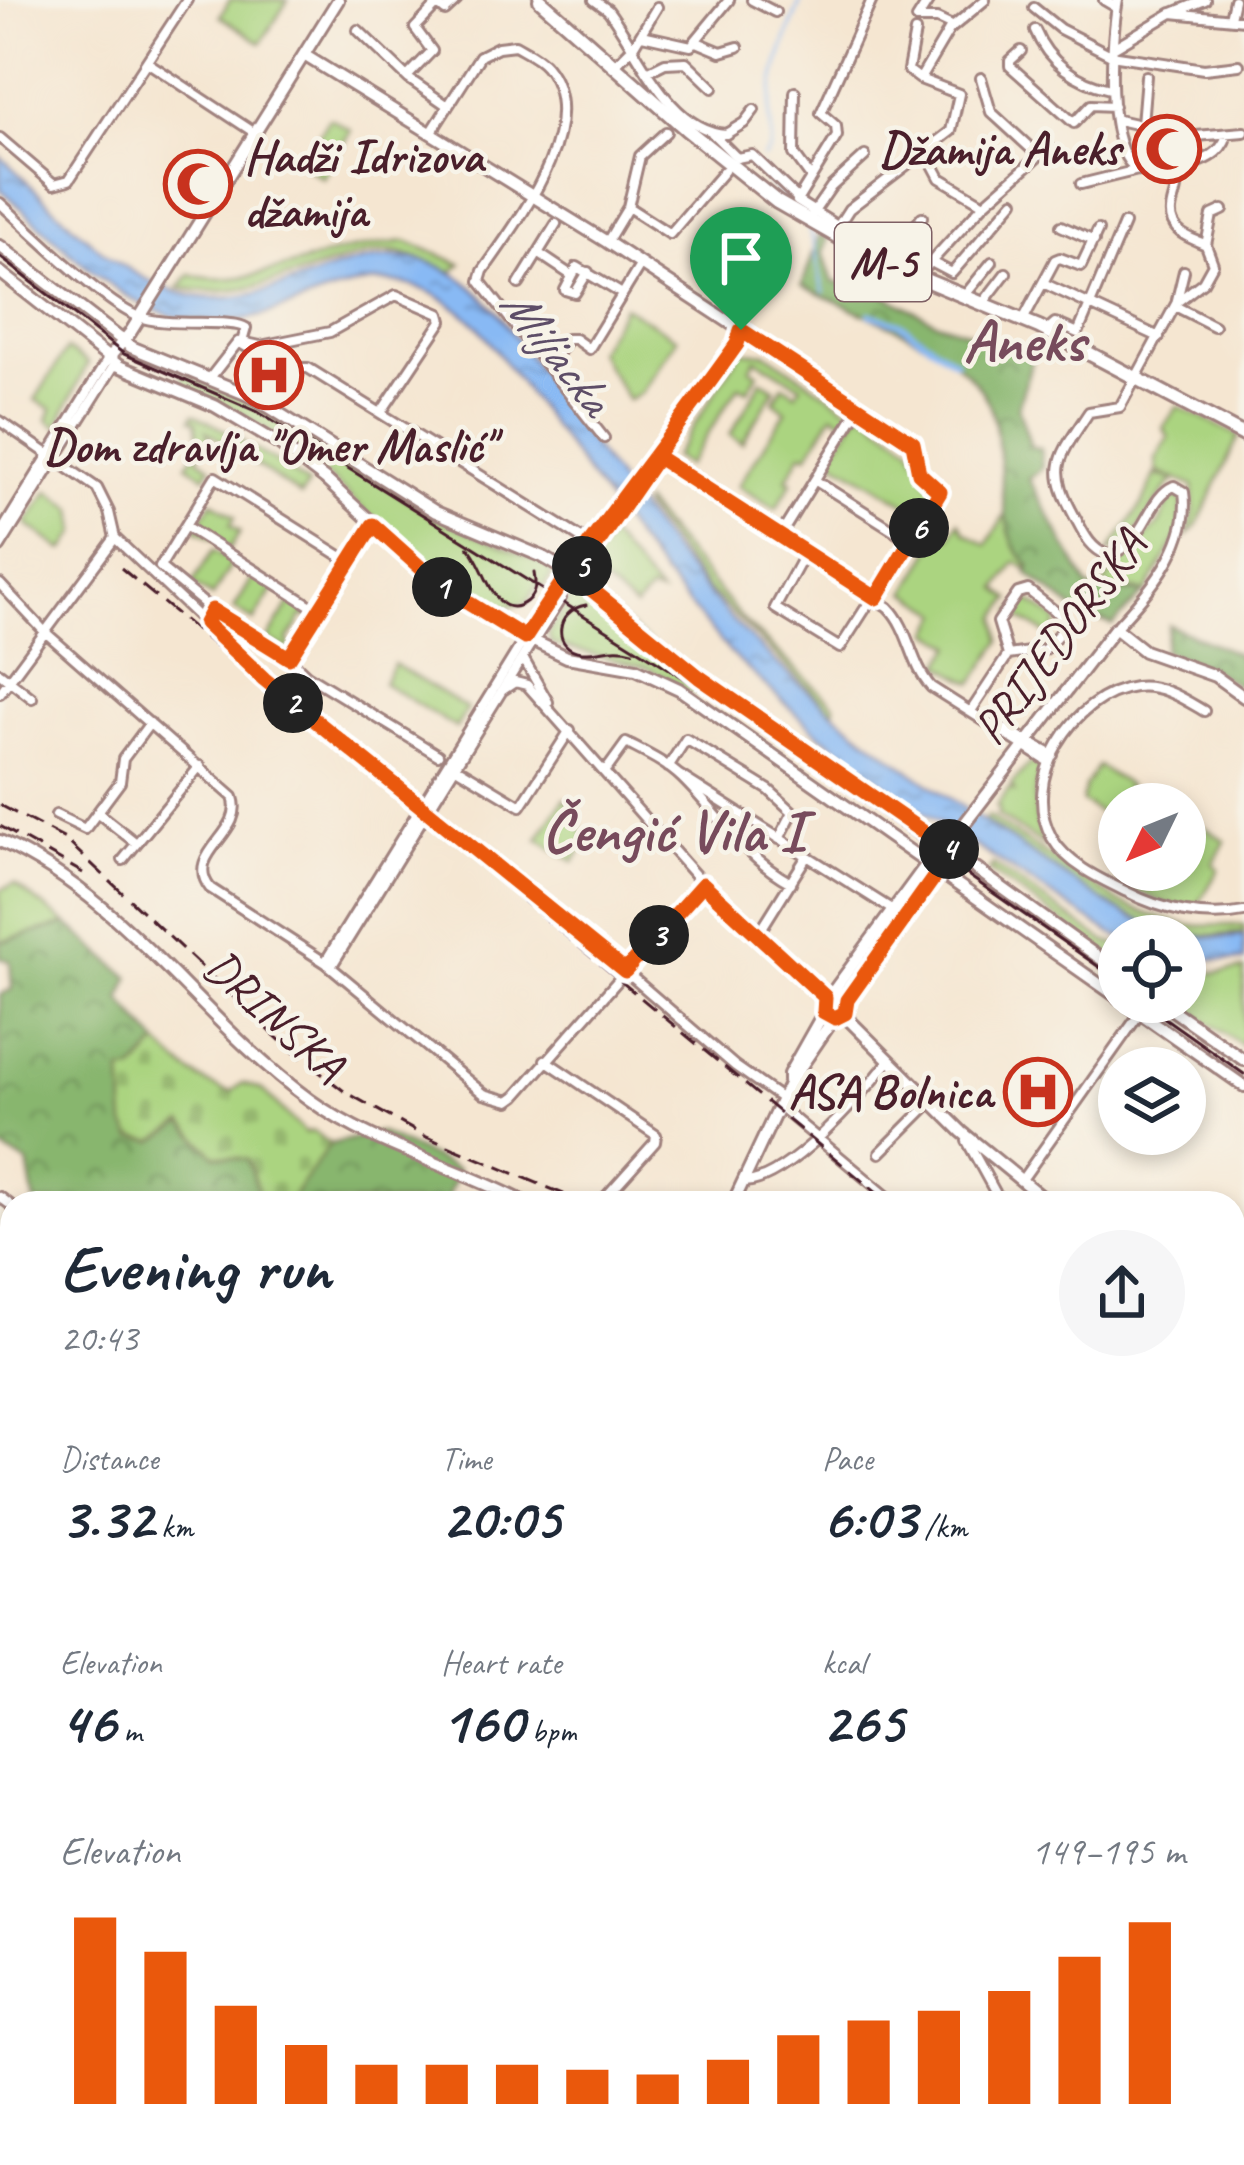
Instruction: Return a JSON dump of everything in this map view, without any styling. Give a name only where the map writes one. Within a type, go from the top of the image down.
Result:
[{"type":"main road","points":[[112,362],[338,0]]},
{"type":"main road","name":"M-5","points":[[540,0],[754,186],[910,275],[1046,330],[1244,435]]},
{"type":"main road","points":[[304,55],[741,330],[741,340],[528,640]]},
{"type":"main road","points":[[0,246],[124,340],[253,398],[436,512],[572,574],[699,677],[950,843],[1098,956]]},
{"type":"main road","points":[[0,272],[112,362],[214,406],[313,469],[441,586],[528,640],[567,657],[646,673],[679,688],[1098,983]]},
{"type":"main road","points":[[572,574],[589,543],[609,522]]},
{"type":"main road","points":[[1115,628],[1144,651],[1215,676],[1244,697]]},
{"type":"main road","name":"PRIJEDORSKA","points":[[950,843],[1115,628]]},
{"type":"main road","name":"DRINSKA","points":[[0,842],[64,877],[108,910],[313,1103],[383,1142],[496,1191]]},
{"type":"main road","points":[[828,995],[926,860],[950,843]]},
{"type":"main road","points":[[738,1191],[789,1084],[834,1015],[908,919],[940,870],[950,843]]},
{"type":"main road","points":[[828,995],[840,993],[847,1000]]},
{"type":"main road","points":[[828,995],[834,1015],[1034,1191]]},
{"type":"main road","points":[[1154,1023],[1244,1087]]},
{"type":"main road","points":[[1191,1023],[1244,1060]]},
{"type":"street","points":[[0,138],[47,180],[59,184],[69,180],[187,0]]},
{"type":"street","points":[[407,77],[432,51],[415,28],[435,3],[445,11],[458,0]]},
{"type":"street","points":[[594,0],[608,10],[685,118],[711,132],[737,158],[752,155],[797,198]]},
{"type":"street","points":[[608,10],[614,0]]},
{"type":"street","points":[[642,35],[686,46],[697,42],[729,0]]},
{"type":"street","points":[[752,0],[775,12]]},
{"type":"street","points":[[872,0],[820,113],[836,126],[837,136],[796,203],[835,230],[864,197],[950,134],[958,94],[912,75],[908,65],[915,32]]},
{"type":"street","points":[[929,0],[917,19],[937,19],[953,26]]},
{"type":"street","points":[[920,79],[953,26],[986,0]]},
{"type":"street","points":[[1104,0],[1117,3],[1110,89],[1121,155],[1138,170]]},
{"type":"street","points":[[1111,52],[1172,13],[1205,0]]},
{"type":"street","points":[[1230,18],[1234,0]]},
{"type":"street","points":[[615,65],[658,8]]},
{"type":"street","points":[[1034,8],[1045,19],[1111,52],[1204,69],[1239,64]]},
{"type":"street","points":[[1172,13],[1244,20]]},
{"type":"street","points":[[358,30],[407,77],[448,106]]},
{"type":"street","points":[[1035,30],[1050,58],[1078,77],[1110,89]]},
{"type":"street","points":[[697,42],[721,52],[738,47]]},
{"type":"street","points":[[431,133],[480,56],[515,45],[547,67],[558,91],[553,158],[482,271],[482,284],[508,310],[604,438]]},
{"type":"street","points":[[1021,51],[1010,66],[1073,124],[1091,105],[1114,106]]},
{"type":"street","points":[[147,62],[254,133]]},
{"type":"street","points":[[649,71],[686,62],[713,88]]},
{"type":"street","points":[[1142,124],[1147,76]]},
{"type":"street","points":[[981,78],[994,116],[1039,156]]},
{"type":"street","points":[[795,92],[794,154],[810,176]]},
{"type":"street","points":[[711,132],[726,134],[754,110]]},
{"type":"street","points":[[1118,119],[1167,137],[1244,132]]},
{"type":"street","points":[[607,242],[628,207],[640,156],[667,132]]},
{"type":"street","points":[[1081,184],[1138,170],[1169,172],[1214,155],[1227,135]]},
{"type":"street","points":[[910,275],[931,262],[984,204],[1049,147]]},
{"type":"street","points":[[925,151],[940,178],[984,204]]},
{"type":"street","points":[[813,213],[865,156]]},
{"type":"street","points":[[628,207],[670,235],[724,171]]},
{"type":"street","points":[[1169,172],[1176,187],[1174,224],[1179,232],[1206,245]]},
{"type":"street","points":[[931,262],[952,273],[1014,201]]},
{"type":"street","points":[[0,203],[104,294],[143,312],[202,325],[238,322],[246,328],[242,342]]},
{"type":"street","points":[[1176,304],[1210,275],[1213,264],[1206,245],[1212,215],[1222,210]]},
{"type":"street","points":[[910,275],[916,255],[907,236],[922,217]]},
{"type":"street","points":[[519,284],[556,224]]},
{"type":"street","points":[[1046,330],[1054,323],[1078,333],[1124,224]]},
{"type":"street","points":[[1061,226],[1094,241]]},
{"type":"street","points":[[1023,320],[1055,260],[1081,266],[1098,230]]},
{"type":"street","points":[[538,253],[571,275]]},
{"type":"street","points":[[964,296],[992,262]]},
{"type":"street","points":[[549,368],[567,339],[589,349],[641,264]]},
{"type":"street","points":[[587,272],[572,294],[565,288],[577,267],[587,272],[622,294]]},
{"type":"street","points":[[1138,378],[1176,304],[1184,271]]},
{"type":"street","points":[[983,303],[1006,273]]},
{"type":"street","points":[[1043,283],[1159,337]]},
{"type":"street","points":[[210,378],[235,344],[260,346],[330,332],[389,296],[413,299],[442,318],[382,411]]},
{"type":"street","points":[[1176,304],[1214,326]]},
{"type":"street","points":[[741,330],[913,443],[919,473],[940,492],[840,648],[774,605],[805,553]]},
{"type":"street","points":[[242,342],[283,368],[308,368],[589,543]]},
{"type":"street","points":[[0,547],[112,362]]},
{"type":"street","name":"PRIJEDORSKA","points":[[1115,628],[1153,585],[1170,557],[1185,510],[1184,492],[1174,486],[1162,492],[1147,524],[1122,550],[1107,555],[1089,542],[1058,488],[1057,471],[1089,412],[1120,407],[1138,378]]},
{"type":"street","points":[[780,536],[859,407]]},
{"type":"street","points":[[0,422],[103,495],[115,538],[225,646],[625,971],[880,1191]]},
{"type":"street","points":[[0,534],[54,456]]},
{"type":"street","points":[[657,457],[876,598],[894,612],[927,683],[1051,758]]},
{"type":"street","points":[[162,566],[211,481],[220,478],[350,562]]},
{"type":"street","points":[[816,481],[911,541]]},
{"type":"street","points":[[289,658],[373,525]]},
{"type":"street","points":[[185,526],[320,610]]},
{"type":"street","points":[[0,693],[115,538]]},
{"type":"street","points":[[145,568],[162,566],[212,610],[438,755]]},
{"type":"street","points":[[0,584],[45,632],[233,797],[237,812],[202,865],[205,882],[328,964],[484,1094],[509,1101],[703,884]]},
{"type":"street","points":[[971,711],[1008,655],[1044,650],[1064,628],[1061,616],[1028,590],[1018,593],[998,622],[1008,655]]},
{"type":"street","points":[[205,623],[212,610]]},
{"type":"street","points":[[453,764],[503,690],[528,640]]},
{"type":"street","points":[[328,964],[528,640]]},
{"type":"street","points":[[522,657],[552,710]]},
{"type":"street","points":[[0,673],[32,698]]},
{"type":"street","points":[[290,697],[308,675]]},
{"type":"street","points":[[503,690],[512,683],[524,684],[552,710],[703,884],[828,995]]},
{"type":"street","points":[[1204,711],[1171,692],[1132,687],[1089,707],[1076,718],[1051,758],[1047,826],[1055,843],[1080,866],[1144,901],[1201,914],[1244,912]]},
{"type":"street","points":[[56,814],[83,830],[120,782],[123,759],[150,723]]},
{"type":"street","points":[[453,764],[521,806],[570,730]]},
{"type":"street","points":[[668,767],[686,739],[769,790],[793,812],[778,839]]},
{"type":"street","points":[[605,772],[626,743],[908,919]]},
{"type":"street","points":[[123,860],[200,766]]},
{"type":"street","points":[[679,775],[753,860],[790,883]]},
{"type":"street","points":[[98,813],[136,843]]},
{"type":"street","points":[[758,936],[807,856]]},
{"type":"street","points":[[1022,1181],[1133,1023]]},
{"type":"street","points":[[545,1060],[656,1135],[612,1191]]},
{"type":"street","points":[[743,1183],[768,1175],[817,1140],[889,1061]]},
{"type":"street","points":[[880,1153],[931,1102]]},
{"type":"street","points":[[962,1132],[995,1191]]},
{"type":"street","points":[[987,1175],[998,1163]]},
{"type":"green space","points":[[230,0],[288,0],[261,43],[220,16]]},
{"type":"green space","points":[[329,118],[351,130],[323,178],[301,164]]},
{"type":"green space","points":[[820,234],[828,239],[823,252],[833,282],[877,291],[937,322],[995,341],[1032,360],[1018,407],[1031,447],[1040,448],[1042,468],[1029,479],[1089,588],[1144,593],[1113,625],[1077,612],[1028,574],[1030,565],[1018,551],[1005,511],[994,419],[972,379],[952,360],[904,331],[802,285]]},
{"type":"green space","points":[[406,241],[461,264],[452,272],[414,257],[382,252],[254,287],[179,288],[190,274],[251,276],[358,248]]},
{"type":"green space","points":[[624,306],[677,338],[641,393],[628,400],[597,351]]},
{"type":"green space","points":[[67,349],[88,363],[57,427],[48,420],[52,409],[35,400]]},
{"type":"green space","points":[[741,351],[766,353],[856,413],[850,423],[833,414],[808,455],[802,453],[776,509],[738,486],[786,411],[774,401],[783,385],[796,393],[801,386],[756,359],[750,368],[758,373],[748,390],[739,386],[687,466],[674,457]]},
{"type":"green space","points":[[184,374],[256,406],[442,520],[547,565],[552,575],[526,603],[506,607],[511,621],[429,570],[301,452],[239,412],[180,385]]},
{"type":"green space","points":[[762,380],[775,389],[742,443],[730,435]]},
{"type":"green space","points":[[1178,406],[1239,436],[1197,526],[1187,536],[1194,510],[1193,486],[1176,479],[1129,539],[1109,552],[1143,503],[1155,475],[1174,479],[1157,472],[1156,459],[1169,437],[1163,428]]},
{"type":"green space","points":[[861,410],[911,446],[935,493],[922,513],[830,458]]},
{"type":"green space","points":[[194,414],[282,465],[308,485],[301,496],[207,431],[209,437],[198,458],[211,467],[205,476],[187,464],[200,446],[196,422],[191,419]]},
{"type":"green space","points":[[49,491],[74,509],[77,532],[64,551],[26,524]]},
{"type":"green space","points":[[1180,497],[1180,533],[1146,592],[1107,587],[1104,580],[1120,570],[1121,561],[1159,524],[1170,500]]},
{"type":"green space","points":[[212,501],[235,517],[230,525],[240,532],[230,549],[196,529]]},
{"type":"green space","points":[[644,503],[744,621],[835,705],[834,712],[706,588]]},
{"type":"green space","points":[[1008,510],[1030,565],[1027,569],[1016,562],[998,589],[1011,599],[998,617],[1001,641],[973,683],[941,665],[953,645],[931,632],[941,613],[907,592],[941,532],[950,537],[959,521],[965,532],[987,545]]},
{"type":"green space","points":[[610,537],[660,594],[650,591],[635,608],[592,574],[593,562]]},
{"type":"green space","points":[[213,550],[233,562],[212,597],[192,584]]},
{"type":"green space","points":[[255,574],[275,587],[254,621],[234,609]]},
{"type":"green space","points":[[582,590],[703,685],[697,695],[647,668],[551,644],[548,633],[574,593],[582,594]]},
{"type":"green space","points":[[1025,597],[1058,621],[1051,637],[1012,613]]},
{"type":"green space","points":[[293,598],[312,612],[303,616],[288,640],[288,650],[268,639]]},
{"type":"green space","points":[[1169,625],[1240,655],[1244,690],[1210,668],[1163,651]]},
{"type":"green space","points":[[394,664],[467,709],[456,728],[383,683]]},
{"type":"green space","points":[[1031,762],[1042,770],[1035,797],[1043,845],[997,815],[996,807],[1009,789],[1014,791],[1011,785]]},
{"type":"green space","points":[[1098,766],[1125,783],[1098,783],[1098,812],[1082,802],[1085,786]]},
{"type":"green space","points":[[564,799],[575,808],[586,841],[574,862],[538,839]]},
{"type":"green space","points":[[988,816],[1098,891],[1150,915],[1131,915],[1107,903],[984,821]]},
{"type":"green space","points":[[1206,828],[1225,841],[1213,864],[1219,869],[1195,910],[1139,891],[1206,891]]},
{"type":"green space","points":[[993,865],[1098,937],[1098,946],[989,871]]},
{"type":"green space","points":[[14,884],[67,924],[0,942],[0,890]]},
{"type":"green space","points":[[67,924],[130,978],[121,1000],[159,1044],[133,1071],[155,1141],[183,1123],[215,1155],[247,1159],[258,1191],[33,1191],[28,1163],[0,1148],[0,995],[12,989],[10,961],[0,958],[0,942]]},
{"type":"green space","points":[[1244,925],[1244,933],[1208,935],[1206,926]]},
{"type":"green space","points":[[1244,969],[1244,1047],[1206,1021],[1206,971]]},
{"type":"green space","points":[[159,1044],[210,1084],[231,1092],[243,1083],[262,1090],[305,1133],[314,1131],[330,1144],[296,1191],[258,1191],[247,1159],[215,1155],[183,1123],[155,1141],[132,1138],[125,1125],[122,1072],[134,1071]]},
{"type":"green space","points":[[379,1132],[458,1170],[450,1191],[296,1191],[330,1144]]},
{"type":"water","name":"Miljacka","points":[[0,156],[106,253],[154,283],[181,293],[223,298],[263,292],[379,258],[417,259],[456,275],[496,311],[702,587],[778,664],[917,775],[1130,915],[1098,915],[1098,925],[915,807],[815,730],[732,655],[653,563],[478,326],[439,296],[403,283],[368,283],[266,314],[228,321],[186,319],[159,311],[109,284],[0,189]]},
{"type":"water","name":"Miljacka","points":[[1244,936],[1244,961],[1206,959],[1206,937]]},
{"type":"waterway","points":[[763,158],[771,142],[771,98],[777,70],[801,0]]},
{"type":"waterway","points":[[760,167],[766,181],[791,205]]},
{"type":"waterway","points":[[808,227],[824,292]]},
{"type":"waterway","points":[[870,314],[899,323],[955,361]]},
{"type":"tram line","points":[[0,257],[124,354],[258,412],[711,695],[1098,966]]},
{"type":"tram line","points":[[468,547],[506,606],[516,607],[530,598],[534,573]]},
{"type":"tram line","points":[[586,605],[563,621],[565,644],[582,652],[633,651]]},
{"type":"tram line","points":[[1172,1023],[1244,1074]]},
{"type":"railway","points":[[121,568],[874,1191]]},
{"type":"railway","points":[[0,805],[65,839],[287,1047],[344,1091],[424,1136],[556,1191]]},
{"type":"railway","points":[[0,826],[83,873]]},
{"type":"place","name":"Džamija Aneks","points":[[1167,149]]},
{"type":"place","name":"Hadži Idrizova džamija","points":[[198,184]]},
{"type":"place","name":"Dom zdravlja \"Omer Maslić\"","points":[[269,375]]},
{"type":"place","name":"ASA Bolnica","points":[[1038,1092]]},
{"type":"district","name":"Aneks","points":[[1024,341]]},
{"type":"district","name":"Čengić Vila I","points":[[673,831]]},
{"type":"route","points":[[741,330],[913,443],[919,473],[940,492],[876,598],[657,457],[575,576],[699,677],[952,852],[847,1000],[845,1013],[835,1018],[824,1012],[825,997],[703,884],[625,971],[264,679],[205,623],[212,610],[289,658],[373,525],[441,586],[525,638],[589,543],[741,340],[741,330]]}]
